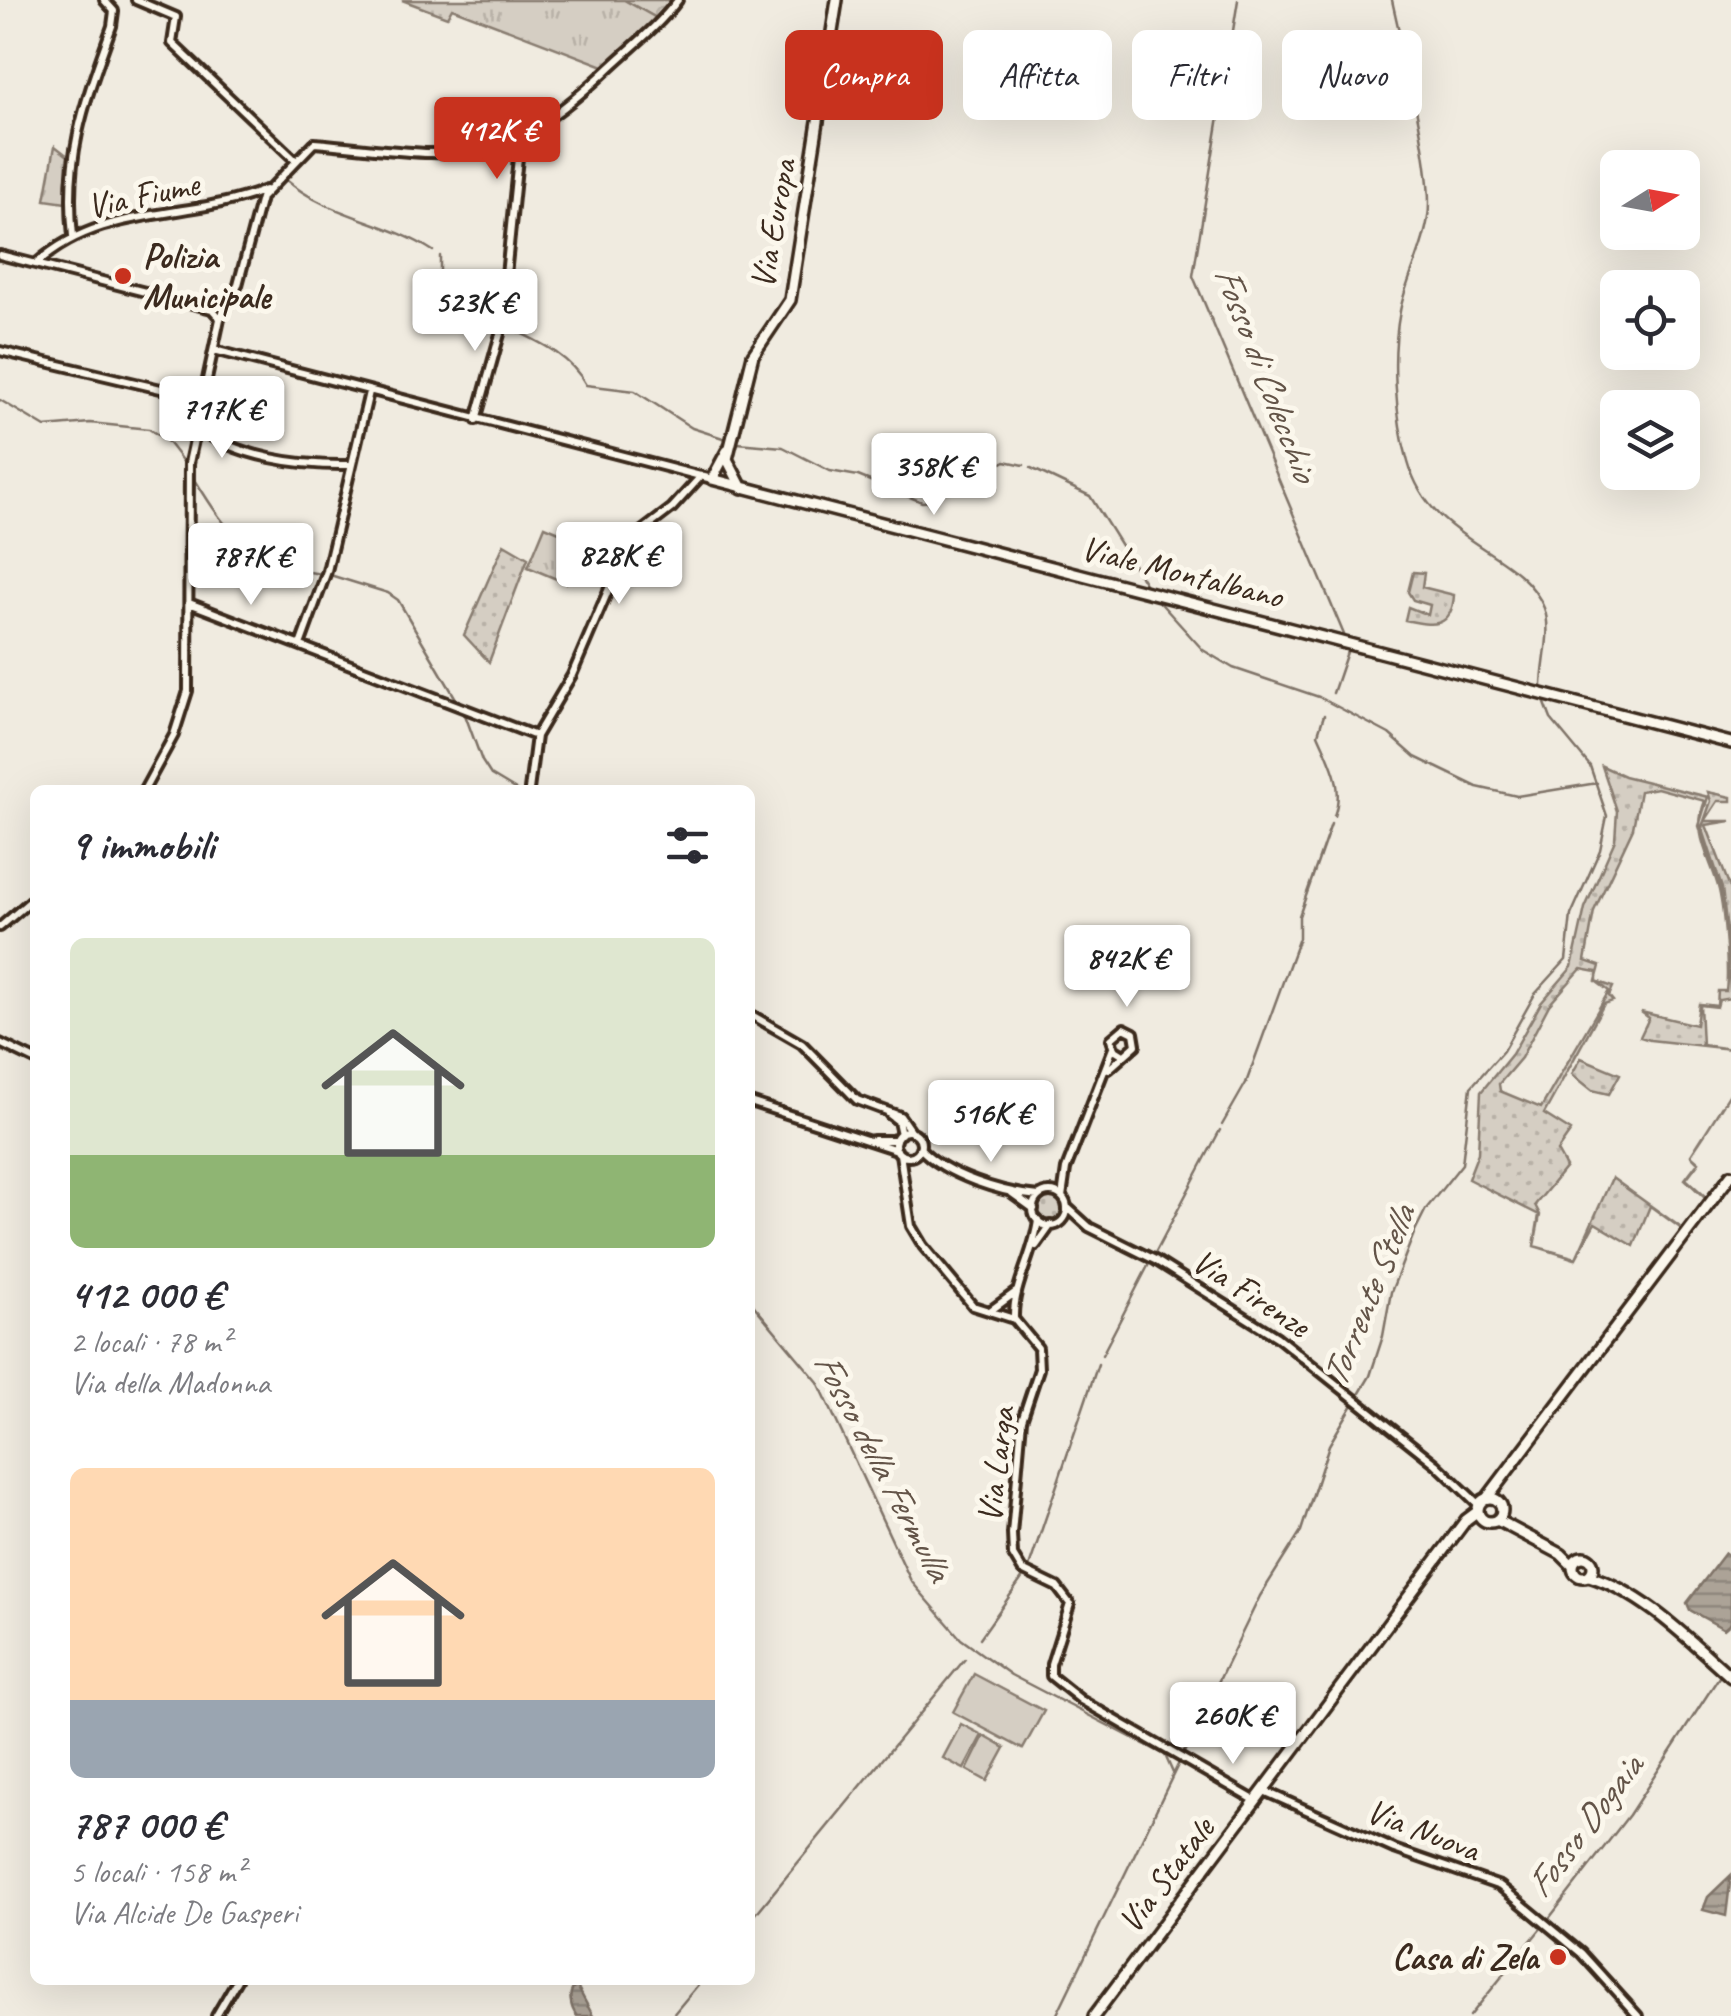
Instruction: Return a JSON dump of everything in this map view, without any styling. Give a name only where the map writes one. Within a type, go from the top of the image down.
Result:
[{"type":"main road","name":"Via Europa","points":[[731,444],[753,355],[790,300],[837,0]]},
{"type":"main road","points":[[712,479],[727,460],[731,444]]},
{"type":"main road","points":[[712,479],[731,444]]},
{"type":"main road","points":[[727,460],[742,488]]},
{"type":"main road","name":"Viale Montalbano","points":[[712,479],[1731,743]]},
{"type":"main road","points":[[1485,1505],[1497,1482],[1731,1174]]},
{"type":"main road","points":[[1485,1505],[1560,1554],[1576,1562],[1589,1559],[1592,1572],[1666,1621],[1731,1677]]},
{"type":"main road","points":[[1485,1505],[1500,1516]]},
{"type":"main road","name":"Via Statale","points":[[1094,2016],[1462,1527],[1485,1505]]},
{"type":"main road","points":[[1576,1562],[1578,1577],[1592,1572]]},
{"type":"street","points":[[136,0],[176,16],[172,43],[294,160]]},
{"type":"street","points":[[146,785],[185,705],[191,669],[189,463],[220,319],[234,296],[266,189],[314,143],[410,155],[450,155],[520,138],[598,78],[678,0]]},
{"type":"street","points":[[74,236],[69,190],[72,151],[112,26],[114,11],[107,1]]},
{"type":"street","points":[[476,420],[500,334],[520,138]]},
{"type":"street","name":"Via Fiume","points":[[36,263],[74,236],[123,218],[206,207],[266,189]]},
{"type":"street","points":[[0,256],[212,309],[220,319]]},
{"type":"street","name":"Viale Montalbano","points":[[214,350],[712,479]]},
{"type":"street","points":[[0,351],[203,398]]},
{"type":"street","points":[[300,645],[323,584],[368,392]]},
{"type":"street","points":[[197,427],[221,442],[267,456],[320,466],[350,464]]},
{"type":"street","points":[[530,785],[536,736],[572,675],[630,543],[672,508],[700,476]]},
{"type":"street","points":[[190,603],[536,736]]},
{"type":"street","points":[[0,926],[30,900]]},
{"type":"street","points":[[755,1017],[802,1044],[850,1095],[900,1116],[920,1139],[920,1148]]},
{"type":"street","points":[[755,1104],[1011,1192],[1039,1196],[1049,1192],[1066,1169],[1105,1074],[1115,1032],[1130,1030],[1136,1044],[1105,1074]]},
{"type":"street","points":[[0,1044],[30,1058]]},
{"type":"street","points":[[1113,1048],[1122,1054]]},
{"type":"street","points":[[884,1111],[898,1121],[910,1214],[922,1246],[978,1309],[1014,1320],[1017,1292],[1035,1246],[1038,1220],[1034,1209],[1011,1192]]},
{"type":"street","points":[[834,1130],[879,1142],[911,1132]]},
{"type":"street","points":[[904,1154],[920,1148]]},
{"type":"street","points":[[920,1148],[957,1172]]},
{"type":"street","points":[[1049,1192],[1062,1197],[1066,1169]]},
{"type":"street","points":[[1034,1209],[1039,1196]]},
{"type":"street","name":"Via Firenze","points":[[1062,1197],[1089,1227],[1240,1311],[1347,1391],[1485,1505]]},
{"type":"street","points":[[1035,1246],[1067,1207]]},
{"type":"street","name":"Via Firenze","points":[[1038,1220],[1089,1227]]},
{"type":"street","points":[[989,1311],[1017,1292]]},
{"type":"street","name":"Via Larga","points":[[1014,1320],[1033,1339],[1040,1360],[1022,1420],[1012,1549],[1022,1570],[1057,1587],[1070,1604],[1050,1673],[1081,1700],[1256,1801]]},
{"type":"street","name":"Via Nuova","points":[[1264,1791],[1394,1849],[1500,1886],[1582,1954],[1638,2016]]},
{"type":"street","points":[[216,2016],[234,1985]]},
{"type":"green space","points":[[402,0],[624,0],[658,19],[606,67],[452,8],[447,17]]},
{"type":"green space","points":[[624,0],[673,0],[658,19]]},
{"type":"green space","points":[[55,146],[68,156],[66,203],[45,200]]},
{"type":"green space","points":[[545,526],[583,542],[566,583],[528,567]]},
{"type":"green space","points":[[504,544],[528,558],[489,662],[464,635]]},
{"type":"green space","points":[[1413,572],[1424,573],[1422,587],[1454,595],[1445,619],[1432,624],[1405,620],[1408,607],[1428,615],[1430,605],[1413,600],[1408,592]]},
{"type":"green space","points":[[1602,766],[1624,776],[1708,797],[1700,821],[1705,801],[1657,788],[1640,791],[1633,828],[1594,911],[1585,961],[1600,966],[1597,977],[1597,972],[1581,969],[1549,1005],[1521,1058],[1499,1084],[1500,1091],[1541,1108],[1609,991],[1597,981],[1613,987],[1609,996],[1613,1001],[1604,1004],[1544,1114],[1571,1131],[1557,1151],[1566,1167],[1535,1205],[1540,1215],[1534,1246],[1539,1215],[1468,1179],[1478,1153],[1481,1092],[1512,1054],[1541,1003],[1572,967],[1585,908],[1615,840],[1617,811]]},
{"type":"green space","points":[[1708,792],[1731,797],[1731,801],[1718,801],[1705,821],[1731,821],[1706,825],[1731,890],[1731,967],[1722,888],[1702,827],[1711,801]]},
{"type":"green space","points":[[1701,831],[1722,896],[1731,998],[1719,1000],[1717,1007],[1700,1005],[1702,1045],[1731,1049],[1640,1037],[1649,1018],[1641,1012],[1696,1025],[1699,1004],[1717,1006],[1718,991],[1726,991],[1721,900]]},
{"type":"green space","points":[[1581,1058],[1620,1074],[1609,1094],[1592,1090],[1572,1074]]},
{"type":"green space","points":[[1691,1155],[1699,1162],[1686,1179],[1706,1197],[1683,1230],[1650,1206],[1634,1246],[1595,1223],[1576,1258],[1612,1178],[1683,1229],[1705,1198],[1685,1179],[1698,1162]]},
{"type":"green space","points":[[1051,1197],[1060,1200],[1060,1218],[1051,1221],[1042,1218],[1039,1209],[1042,1200]]},
{"type":"green space","points":[[974,1674],[1044,1711],[1023,1749],[953,1712]]},
{"type":"green space","points":[[961,1724],[982,1735],[964,1769],[943,1758]]},
{"type":"green space","points":[[984,1736],[1005,1748],[987,1781],[967,1770]]},
{"type":"shaded area","points":[[1725,1553],[1731,1557],[1731,1623],[1724,1629],[1690,1610],[1687,1603]]},
{"type":"shaded area","points":[[1731,1875],[1726,1916],[1703,1910],[1708,1897]]},
{"type":"shaded area","points":[[577,1986],[593,2016],[575,2013],[571,1995]]},
{"type":"waterway","name":"Fosso di Colecchio","points":[[1238,0],[1193,276],[1345,637]]},
{"type":"waterway","name":"Torrente Stella","points":[[1392,0],[1416,110],[1429,198],[1426,229],[1397,329],[1397,407],[1404,444],[1419,490],[1436,511],[1516,572],[1544,608],[1547,627],[1542,690]]},
{"type":"waterway","points":[[285,179],[320,202],[433,251]]},
{"type":"waterway","points":[[440,256],[440,281],[498,322]]},
{"type":"waterway","points":[[504,325],[560,356],[586,385],[635,391],[692,428],[726,439]]},
{"type":"waterway","name":"Fosso della Fermulla","points":[[0,400],[45,427],[90,423],[149,429],[167,441],[184,463]]},
{"type":"waterway","points":[[737,443],[783,447],[830,471],[858,476],[922,502],[937,501]]},
{"type":"waterway","points":[[993,468],[1005,461],[1024,465]]},
{"type":"waterway","points":[[1031,468],[1090,496],[1147,587]]},
{"type":"waterway","name":"Fosso della Fermulla","points":[[194,478],[219,517],[245,545],[277,564],[322,574]]},
{"type":"waterway","name":"Fosso della Fermulla","points":[[330,575],[388,593],[398,600],[455,697]]},
{"type":"waterway","points":[[1155,597],[1203,650],[1233,668],[1319,697],[1389,734],[1415,757],[1477,787],[1517,796],[1597,783]]},
{"type":"waterway","name":"Fosso di Colecchio","points":[[1333,693],[1348,649]]},
{"type":"waterway","name":"Torrente Stella","points":[[1056,2016],[1260,1596],[1301,1531],[1329,1445],[1370,1376],[1391,1292],[1415,1231],[1426,1209],[1462,1164],[1471,1087],[1503,1051],[1535,994],[1566,960],[1571,915],[1600,850],[1607,816],[1590,766],[1551,719],[1543,698]]},
{"type":"waterway","name":"Fosso della Fermulla","points":[[464,712],[482,761],[491,775],[508,785]]},
{"type":"waterway","name":"Fosso di Colecchio","points":[[1324,715],[1318,734],[1337,784],[1334,816]]},
{"type":"waterway","name":"Fosso di Colecchio","points":[[1222,1125],[1246,1083],[1299,938],[1299,916],[1331,824]]},
{"type":"waterway","name":"Fosso di Colecchio","points":[[1154,1255],[1220,1130]]},
{"type":"waterway","name":"Fosso di Colecchio","points":[[1102,1355],[1150,1262]]},
{"type":"waterway","name":"Fosso della Fermulla","points":[[755,1307],[818,1382],[911,1581],[961,1639],[1011,1675],[1165,1755],[1173,1773]]},
{"type":"waterway","name":"Fosso di Colecchio","points":[[1028,1570],[1098,1364]]},
{"type":"waterway","name":"Fosso di Colecchio","points":[[980,1638],[1023,1577]]},
{"type":"waterway","points":[[755,1915],[965,1659]]},
{"type":"waterway","name":"Fosso Dogaia","points":[[1547,1921],[1629,1815],[1721,1674]]},
{"type":"waterway","name":"Fosso Dogaia","points":[[1470,2016],[1542,1927]]},
{"type":"waterway","points":[[672,2016],[698,1985]]},
{"type":"place","name":"Polizia Municipale","points":[[123,276]]},
{"type":"place","name":"Casa di Zela","points":[[1558,1957]]}]
